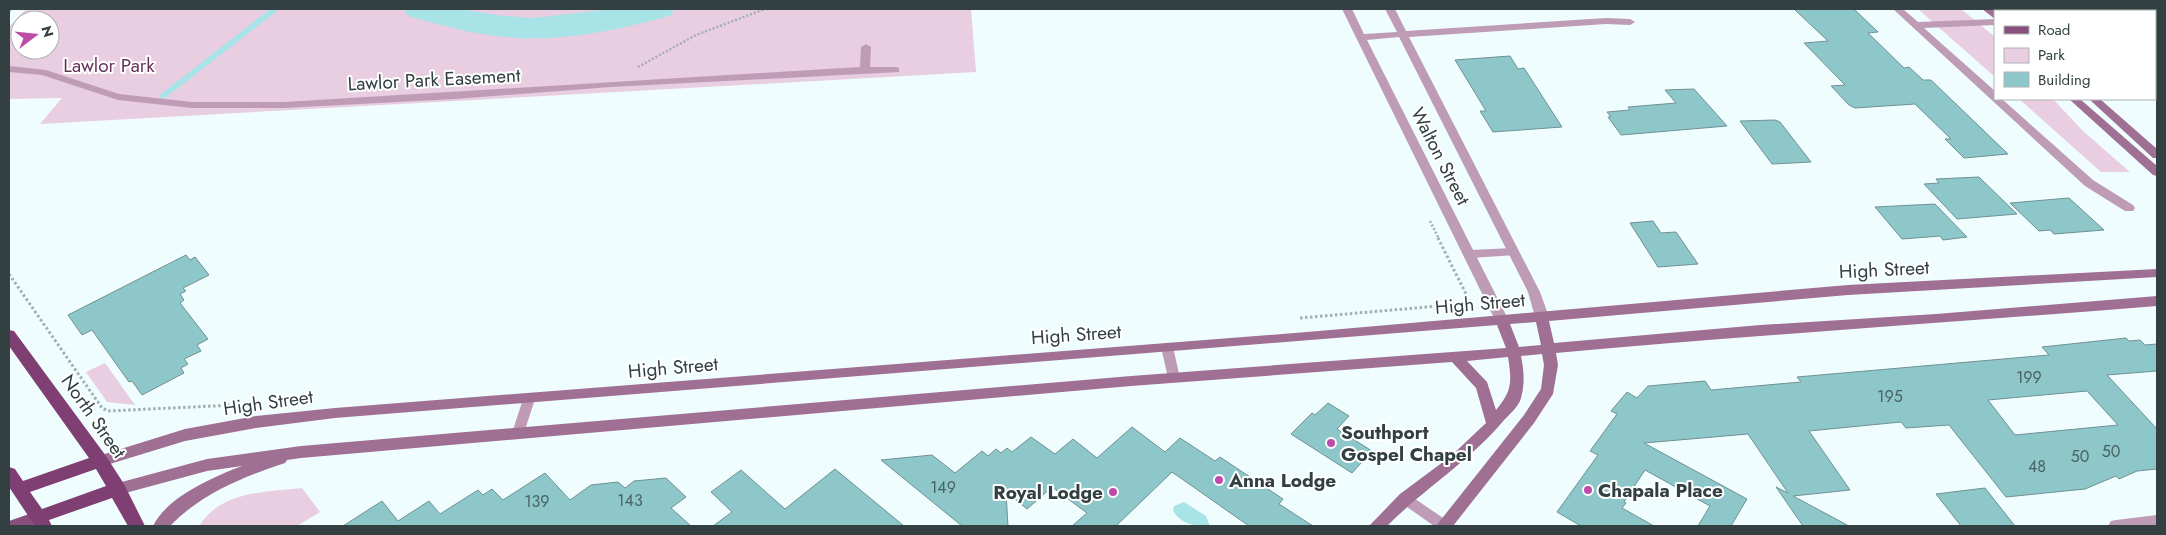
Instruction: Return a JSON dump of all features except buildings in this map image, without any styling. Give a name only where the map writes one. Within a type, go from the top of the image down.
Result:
[{"type":"highway","name":"North Street","points":[[9,335],[100,461],[137,526]]},
{"type":"highway","name":"High Street","points":[[14,491],[100,461]]},
{"type":"highway","points":[[9,474],[14,491],[41,522],[118,490]]},
{"type":"main road","points":[[2075,100],[2157,172]]},
{"type":"main road","points":[[2095,100],[2157,155]]},
{"type":"main road","name":"High Street","points":[[100,461],[171,438],[256,422],[335,413],[1542,318],[1848,290],[2157,273]]},
{"type":"main road","points":[[118,490],[207,465],[301,452],[1760,330],[1920,321],[2157,301]]},
{"type":"main road","points":[[1444,526],[1541,402],[1551,380],[1549,349],[1542,318]]},
{"type":"main road","points":[[1377,526],[1405,498],[1456,460],[1504,412],[1517,391],[1518,376],[1514,352],[1502,321]]},
{"type":"main road","points":[[1454,356],[1482,386],[1493,424]]},
{"type":"main road","points":[[162,526],[182,505],[211,484],[301,452]]},
{"type":"main road","points":[[12,526],[41,522]]},
{"type":"street","name":"Walton Street","points":[[1347,9],[1471,254],[1502,321]]},
{"type":"street","name":"Walton Street","points":[[1390,9],[1534,292],[1542,318]]},
{"type":"street","points":[[1898,9],[1994,96]]},
{"type":"street","points":[[1361,37],[1606,21],[1630,22]]},
{"type":"street","points":[[1915,25],[1994,22]]},
{"type":"street","points":[[1998,100],[2089,183],[2129,208]]},
{"type":"street","points":[[2116,526],[2157,521]]},
{"type":"lane","points":[[865,70],[866,47]]},
{"type":"lane","name":"Lawlor Park Easement","points":[[9,69],[43,72],[118,97],[192,104],[284,105],[445,97],[607,84],[896,70]]},
{"type":"lane","points":[[1471,254],[1512,252]]},
{"type":"lane","points":[[1167,347],[1174,378]]},
{"type":"lane","points":[[518,433],[529,398]]},
{"type":"lane","points":[[1405,498],[1444,526]]},
{"type":"path","points":[[607,84],[696,36],[765,9]]},
{"type":"path","points":[[1292,319],[1457,304],[1466,301],[1466,294],[1426,213]]},
{"type":"path","points":[[9,274],[102,408],[108,411],[237,405]]},
{"type":"green space","name":"Lawlor Park","points":[[26,9],[971,9],[976,72],[40,124],[62,98],[9,99],[10,26],[10,60],[60,60],[60,10]]},
{"type":"green space","points":[[1918,9],[1961,9],[1994,36],[1994,76]]},
{"type":"green space","points":[[2020,100],[2054,100],[2084,132],[2130,172],[2101,172]]},
{"type":"green space","points":[[105,363],[135,405],[107,402],[86,372]]},
{"type":"green space","points":[[302,488],[320,512],[297,526],[199,526],[208,514],[219,506],[245,495]]},
{"type":"water","points":[[1184,502],[1206,516],[1210,526],[1189,524],[1180,519],[1173,510],[1174,506]]},
{"type":"waterway","points":[[163,96],[275,9]]},
{"type":"waterway","points":[[420,9],[462,20],[519,28],[564,26],[596,22],[658,9]]},
{"type":"place","name":"Southport Gospel Chapel","points":[[1331,443]]},
{"type":"place","name":"Anna Lodge","points":[[1219,480]]},
{"type":"place","name":"Chapala Place","points":[[1588,490]]},
{"type":"place","name":"Royal Lodge","points":[[1113,492]]}]
